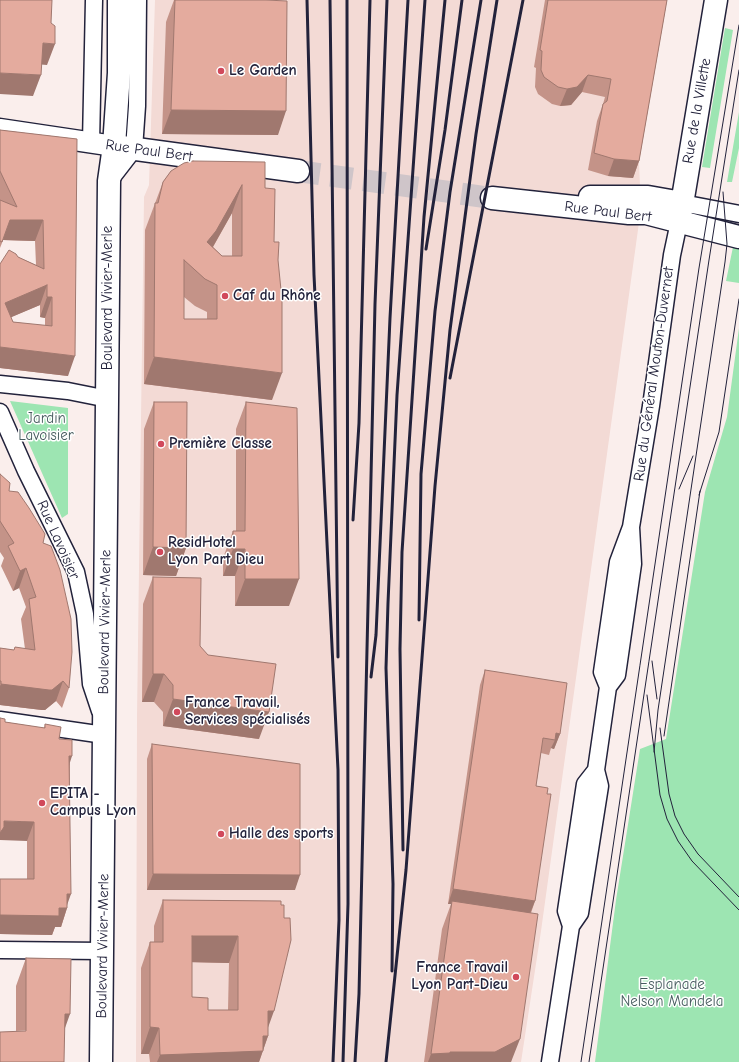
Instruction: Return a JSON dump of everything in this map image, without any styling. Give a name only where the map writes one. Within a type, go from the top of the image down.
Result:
[{"type":"main road","points":[[119,0],[119,73],[124,148]]},
{"type":"main road","name":"Rue de la Villette","points":[[680,212],[716,0]]},
{"type":"main road","name":"Rue Paul Bert","points":[[124,148],[298,170]]},
{"type":"main road","name":"Boulevard Vivier-Merle","points":[[101,1062],[109,181],[124,148]]},
{"type":"main road","name":"Rue Paul Bert","points":[[492,198],[629,213],[680,212],[739,238]]},
{"type":"street","points":[[91,143],[94,0]]},
{"type":"street","name":"Boulevard Vivier-Merle","points":[[124,148],[136,106],[138,0]]},
{"type":"street","name":"Rue Paul Bert","points":[[0,129],[124,148]]},
{"type":"street","name":"Rue Paul Bert","points":[[680,212],[739,214]]},
{"type":"street","name":"Rue du Général Mouton-Duvernet","points":[[550,1062],[571,926],[580,913],[599,794],[600,786],[596,770],[608,687],[617,674],[621,651],[633,564],[631,526],[651,406],[672,255],[680,212]]},
{"type":"street","points":[[0,384],[81,394],[108,399]]},
{"type":"street","name":"Rue Lavoisier","points":[[0,412],[26,471],[76,572],[85,614],[91,684],[104,728]]},
{"type":"street","points":[[0,720],[78,730],[104,728]]},
{"type":"street","points":[[0,950],[102,951]]},
{"type":"shaded area","points":[[155,0],[667,0],[639,163],[641,208],[541,931],[521,1062],[136,1062],[137,717],[144,197],[149,185]]},
{"type":"green space","points":[[725,28],[733,30],[710,168],[702,167]]},
{"type":"green space","points":[[739,112],[739,148],[732,182],[727,182]]},
{"type":"green space","points":[[733,247],[739,248],[739,283],[726,281]]},
{"type":"green space","name":"Esplanade Nelson Mandela","points":[[739,328],[739,1062],[595,1062],[616,900],[640,749],[666,739],[705,492],[727,417]]},
{"type":"green space","name":"Jardin Lavoisier","points":[[10,401],[68,408],[68,514],[62,518]]},
{"type":"building","points":[[0,0],[52,0],[51,23],[55,26],[55,44],[43,43],[41,75],[0,73]]},
{"type":"building","name":"Le Garden","points":[[175,0],[287,1],[286,111],[171,110]]},
{"type":"building","points":[[548,0],[667,0],[639,161],[614,159],[594,153],[603,104],[607,101],[611,79],[588,75],[577,87],[567,89],[558,87],[544,77],[541,70],[542,51],[540,50]]},
{"type":"building","points":[[0,130],[77,139],[75,356],[0,347],[0,264],[9,250],[18,257],[44,269],[43,220],[10,220],[2,242],[0,241],[0,200],[17,207],[0,171]],"holes":[[[47,285],[47,297],[52,297],[52,326],[13,322],[5,303]]]},
{"type":"building","name":"Caf du Rhône","points":[[193,161],[265,162],[265,188],[275,189],[274,242],[279,242],[278,260],[282,300],[282,373],[154,357],[155,203],[158,203],[163,182],[171,171],[184,163]],"holes":[[[242,185],[242,256],[222,256],[207,242],[216,231]],[[184,260],[205,279],[217,285],[217,319],[184,319]]]},
{"type":"building","points":[[154,402],[187,402],[186,548],[153,547]]},
{"type":"building","points":[[246,402],[297,408],[299,579],[245,579],[245,549],[233,549],[233,531],[245,531]]},
{"type":"building","points":[[0,474],[10,483],[9,491],[18,492],[29,508],[45,534],[43,543],[51,546],[60,570],[71,619],[72,652],[69,688],[63,681],[52,690],[49,690],[1,684],[0,681],[0,648],[14,650],[15,647],[35,650],[29,599],[36,597],[26,568],[20,571],[8,546],[14,543],[0,521]]},
{"type":"building","points":[[153,577],[201,578],[200,646],[208,655],[276,664],[269,712],[173,699],[173,685],[164,674],[153,674]]},
{"type":"building","points":[[485,670],[567,683],[560,734],[556,733],[555,740],[543,738],[536,786],[548,788],[547,794],[551,794],[535,901],[453,889]]},
{"type":"building","points":[[0,718],[5,719],[5,722],[45,728],[45,724],[61,727],[59,739],[72,740],[72,756],[69,756],[71,894],[67,894],[67,908],[59,908],[59,916],[0,915],[0,879],[34,879],[34,822],[4,821],[4,827],[0,833]]},
{"type":"building","name":"Halle des sports","points":[[152,744],[300,764],[300,875],[153,874]]},
{"type":"building","points":[[163,900],[281,901],[281,905],[284,905],[284,918],[290,918],[291,940],[274,1011],[268,1011],[268,1036],[263,1036],[263,1051],[160,1055],[159,1028],[150,1027],[150,942],[163,942]],"holes":[[[192,936],[238,936],[238,1010],[208,1010],[208,998],[192,997]]]},
{"type":"building","points":[[452,901],[538,914],[520,1039],[495,1052],[450,1052],[431,1054]]},
{"type":"building","points":[[26,958],[71,959],[70,1014],[65,1014],[64,1062],[0,1062],[0,1032],[26,1031]]},
{"type":"tunnel","points":[[298,171],[492,198]]},
{"type":"tram line","points":[[581,1062],[699,268],[739,25]]},
{"type":"tram line","points":[[589,1062],[709,260],[739,70]]},
{"type":"tram line","points":[[654,752],[658,710],[725,262],[727,244],[723,192]]},
{"type":"tram line","points":[[699,495],[719,432],[739,299]]},
{"type":"tram line","points":[[679,489],[693,456]]},
{"type":"tram line","points":[[664,736],[700,491]]},
{"type":"tram line","points":[[652,661],[657,699]]},
{"type":"tram line","points":[[647,695],[660,795],[667,819],[678,841],[692,861],[739,910]]},
{"type":"tram line","points":[[660,728],[669,794],[675,816],[684,834],[698,854],[739,897]]},
{"type":"railway","points":[[307,0],[314,275],[338,770],[339,920],[333,1062]]},
{"type":"railway","points":[[330,0],[338,657]]},
{"type":"railway","points":[[343,1062],[348,904],[347,0]]},
{"type":"railway","points":[[353,520],[359,423],[370,0]]},
{"type":"railway","points":[[355,1062],[359,994],[375,304],[387,0]]},
{"type":"railway","points":[[371,677],[376,635],[390,318],[408,0]]},
{"type":"railway","points":[[392,971],[393,884],[386,668],[388,603],[397,395],[425,0]]},
{"type":"railway","points":[[403,850],[400,649],[402,552],[424,217],[445,0]]},
{"type":"railway","points":[[426,249],[445,130],[462,0]]},
{"type":"railway","points":[[419,620],[421,474],[435,311],[450,192],[481,0]]},
{"type":"railway","points":[[386,1062],[406,870],[435,486],[450,330],[476,134],[497,0]]},
{"type":"railway","points":[[450,378],[523,0]]},
{"type":"place","name":"Le Garden","points":[[221,71]]},
{"type":"place","name":"Caf du Rhône","points":[[225,296]]},
{"type":"place","name":"Première Classe","points":[[161,444]]},
{"type":"place","name":"ResidHotel Lyon Part Dieu","points":[[160,552]]},
{"type":"place","name":"France Travail, Services spécialisés","points":[[177,712]]},
{"type":"place","name":"EPITA - Campus Lyon","points":[[42,803]]},
{"type":"place","name":"Halle des sports","points":[[221,834]]},
{"type":"place","name":"France Travail Lyon Part-Dieu","points":[[516,977]]}]
